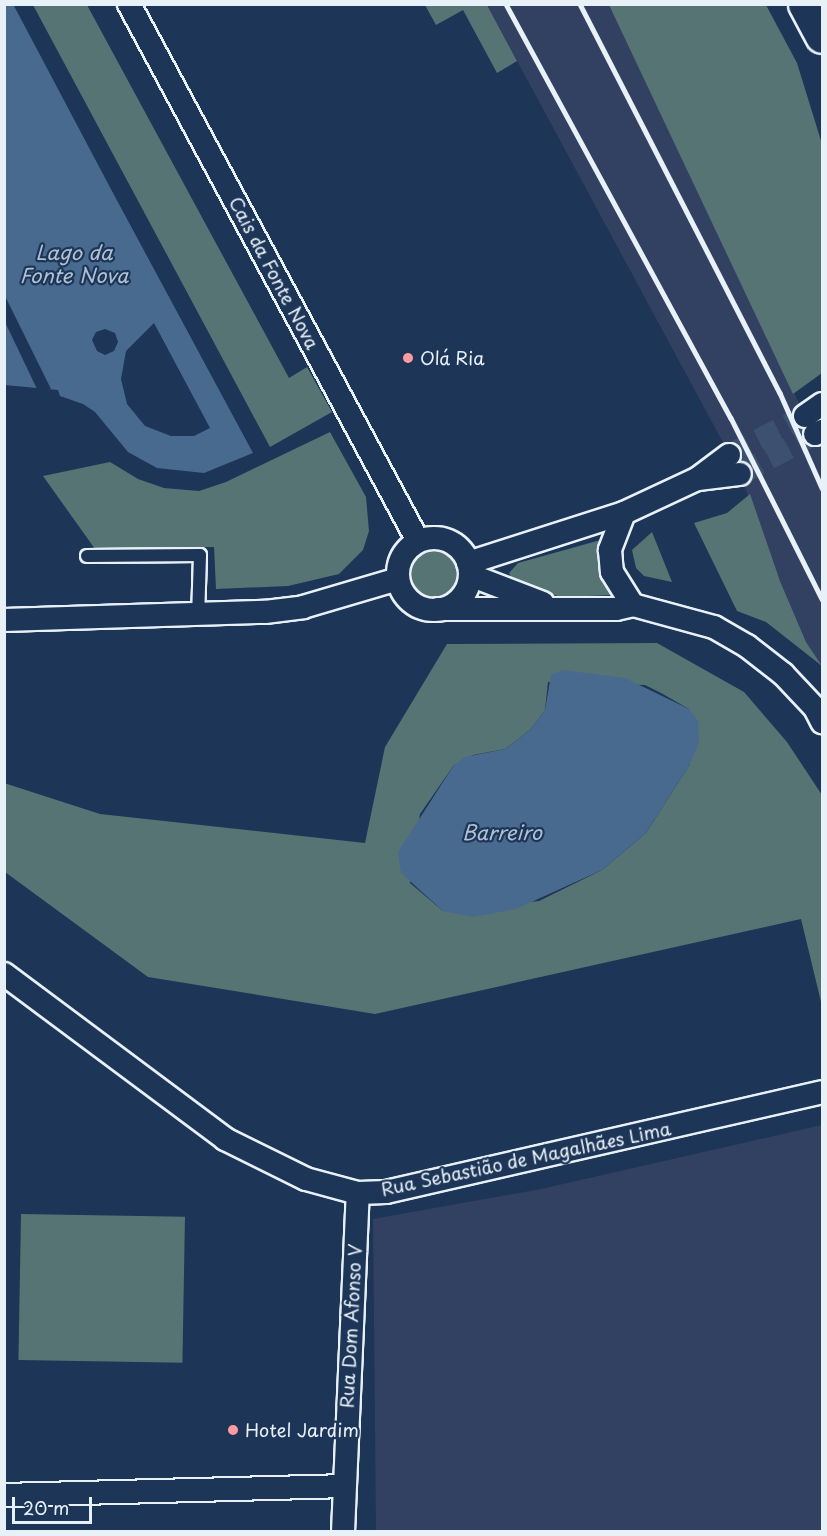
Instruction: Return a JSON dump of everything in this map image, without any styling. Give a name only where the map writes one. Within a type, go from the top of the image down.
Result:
[{"type":"main road","points":[[805,4],[822,36]]},
{"type":"street","name":"Cais da Fonte Nova","points":[[129,4],[418,541]]},
{"type":"street","points":[[438,609],[457,601],[469,569],[624,513],[734,464]]},
{"type":"street","points":[[624,513],[610,550],[612,572],[633,605]]},
{"type":"street","points":[[553,607],[469,569],[448,541],[438,538],[418,541],[402,557],[398,579],[408,599],[427,609],[553,607],[616,609],[633,605],[714,627],[747,646],[783,674],[815,708],[822,722]]},
{"type":"street","points":[[4,620],[198,617],[303,607],[398,579]]},
{"type":"street","name":"Rua Sebastião de Magalhães Lima","points":[[4,974],[225,1139],[306,1179],[358,1193],[386,1192],[822,1092]]},
{"type":"street","name":"Rua Dom Afonso V","points":[[343,1532],[358,1193]]},
{"type":"street","points":[[4,1495],[344,1486]]},
{"type":"lane","points":[[87,556],[200,555],[198,617]]},
{"type":"shaded area","points":[[487,5],[609,5],[822,451],[822,667],[806,642],[780,581],[740,474]]},
{"type":"shaded area","points":[[822,1125],[822,1531],[376,1531],[373,1219],[541,1189]]},
{"type":"green space","points":[[33,5],[87,5],[289,378],[307,367],[332,412],[270,447]]},
{"type":"green space","points":[[425,5],[487,5],[517,61],[497,73],[463,10],[436,25]]},
{"type":"green space","points":[[609,5],[766,5],[797,63],[822,144],[822,373],[793,394]]},
{"type":"green space","points":[[330,432],[366,497],[369,531],[363,550],[339,574],[288,586],[216,589],[214,547],[95,549],[43,476],[110,462],[138,479],[164,488],[199,491],[226,482]]},
{"type":"green space","points":[[750,494],[780,581],[806,642],[822,666],[766,622],[737,611],[694,523],[727,513]]},
{"type":"green space","points":[[652,532],[672,582],[644,576],[636,568],[632,550]]},
{"type":"green space","points":[[604,539],[615,595],[562,597],[532,590],[513,581],[509,573],[518,563]]},
{"type":"green space","points":[[429,550],[439,550],[451,557],[458,569],[458,579],[451,591],[439,598],[429,598],[414,587],[410,579],[410,569],[421,554]]},
{"type":"green space","points":[[657,643],[744,692],[787,742],[822,795],[822,1006],[801,919],[375,1014],[148,977],[5,872],[4,783],[100,814],[365,843],[385,747],[447,644]],"holes":[[[548,682],[645,685],[689,709],[690,764],[646,833],[602,870],[539,901],[443,911],[410,883],[420,814],[454,765],[473,755],[505,749],[531,729],[545,710]]]},
{"type":"green space","points":[[21,1214],[185,1217],[182,1363],[18,1360]]},
{"type":"water","name":"Lago da Fonte Nova","points":[[13,4],[253,453],[204,473],[157,468],[128,452],[95,412],[83,404],[60,396],[58,390],[5,385],[4,5]],"holes":[[[154,323],[210,428],[194,436],[171,436],[145,426],[127,404],[121,379],[126,351]],[[105,329],[115,333],[118,342],[114,351],[105,355],[97,351],[92,340],[96,332]]]},
{"type":"water","name":"Barreiro","points":[[562,670],[625,678],[689,709],[698,721],[699,742],[690,764],[646,833],[602,870],[516,909],[473,917],[443,911],[401,873],[398,852],[454,765],[465,757],[505,749],[531,729],[545,710],[551,675]]},
{"type":"pier","points":[[5,296],[51,389],[37,389],[5,322]]},
{"type":"tunnel","points":[[729,455],[805,416]]},
{"type":"tunnel","points":[[740,474],[815,434]]},
{"type":"railway","points":[[506,4],[731,418],[822,599]]},
{"type":"railway","points":[[580,4],[780,393],[822,488]]},
{"type":"place","name":"Olá Ria","points":[[408,358]]},
{"type":"place","name":"Hotel Jardim","points":[[233,1430]]}]
